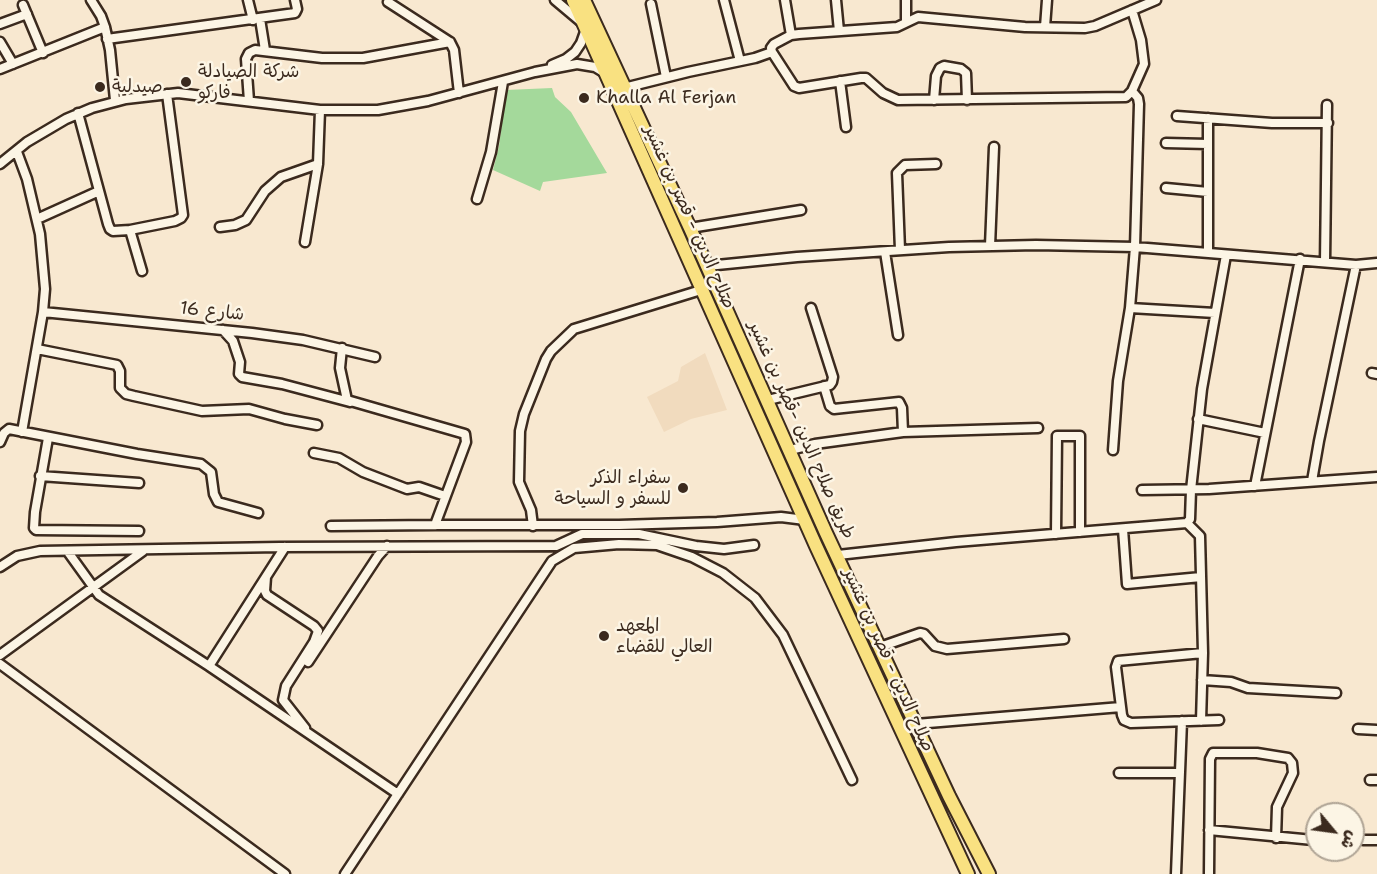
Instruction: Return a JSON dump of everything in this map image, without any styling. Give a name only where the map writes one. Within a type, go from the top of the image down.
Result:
[{"type":"highway","name":"صلاح الدين - قصر بن غشير","points":[[573,0],[803,517],[968,874]]},
{"type":"highway","name":"طريق صلاح الدين -قصر بن غشير","points":[[584,0],[690,228],[814,505],[949,796],[988,874]]},
{"type":"highway","points":[[803,517],[811,514],[814,505]]},
{"type":"highway","points":[[822,558],[824,547],[828,546],[837,553]]},
{"type":"street","points":[[91,0],[105,27],[116,100]]},
{"type":"street","points":[[249,0],[265,50]]},
{"type":"street","points":[[108,39],[295,13],[297,9],[295,0]]},
{"type":"street","points":[[0,164],[27,142],[78,113],[116,100],[178,93],[320,110],[378,110],[503,82],[535,72],[571,56],[581,43],[585,26],[555,0]]},
{"type":"street","points":[[724,0],[740,61]]},
{"type":"street","points":[[785,0],[791,35]]},
{"type":"street","points":[[836,0],[839,31]]},
{"type":"street","points":[[906,0],[906,21]]},
{"type":"street","points":[[1045,27],[1047,0]]},
{"type":"street","points":[[1132,10],[1144,54],[1142,72],[1132,91],[1126,97],[898,100],[884,93],[866,78],[797,88],[772,52],[772,45],[791,35],[897,27],[912,18],[923,17],[1085,28],[1156,0]]},
{"type":"street","points":[[388,2],[450,42],[454,50],[459,93]]},
{"type":"street","points":[[651,4],[666,77]]},
{"type":"street","points":[[0,24],[25,9],[43,54]]},
{"type":"street","points":[[0,69],[43,54],[105,27]]},
{"type":"street","points":[[0,42],[13,64]]},
{"type":"street","points":[[249,101],[247,56],[255,50],[322,58],[363,58],[450,42]]},
{"type":"street","points":[[624,88],[772,52]]},
{"type":"street","points":[[535,72],[583,64],[595,66],[605,73]]},
{"type":"street","points":[[934,100],[936,76],[940,68],[944,66],[961,69],[966,73],[967,100]]},
{"type":"street","points":[[840,81],[846,127]]},
{"type":"street","points":[[477,199],[491,152],[503,82]]},
{"type":"street","points":[[1113,450],[1118,381],[1130,308],[1135,247],[1139,104],[1138,98],[1132,91]]},
{"type":"street","points":[[78,113],[110,229],[130,230],[176,220],[183,214],[167,94]]},
{"type":"street","points":[[1325,262],[1327,105]]},
{"type":"street","points":[[305,242],[318,164],[320,110]]},
{"type":"street","points":[[1177,117],[1272,123],[1328,123]]},
{"type":"street","points":[[1208,118],[1208,253]]},
{"type":"street","points":[[1166,143],[1209,144]]},
{"type":"street","points":[[990,246],[994,147]]},
{"type":"street","points":[[17,152],[27,179],[37,219],[44,261],[45,289],[22,432]]},
{"type":"street","points":[[220,227],[235,225],[246,220],[265,190],[281,177],[318,164]]},
{"type":"street","points":[[900,250],[897,172],[906,165],[936,164]]},
{"type":"street","points":[[1166,188],[1208,192]]},
{"type":"street","points":[[37,219],[99,191]]},
{"type":"street","points":[[690,228],[801,210]]},
{"type":"street","points":[[130,230],[142,271]]},
{"type":"street","points":[[707,266],[797,257],[990,246],[1135,247],[1356,265],[1375,265],[1377,263]]},
{"type":"street","points":[[885,252],[898,335]]},
{"type":"street","points":[[1187,523],[1190,519],[1198,419],[1226,255]]},
{"type":"street","points":[[1255,486],[1300,260]]},
{"type":"street","points":[[1312,481],[1356,265]]},
{"type":"street","points":[[533,526],[531,510],[519,482],[520,431],[524,414],[546,358],[574,329],[701,290]]},
{"type":"street","points":[[768,400],[831,384],[833,377],[811,308]]},
{"type":"street","points":[[1130,308],[1215,314]]},
{"type":"street","name":"شارع 16","points":[[43,312],[303,340],[375,357]]},
{"type":"street","points":[[223,330],[233,340],[242,377],[282,384],[465,434],[466,441],[435,525]]},
{"type":"street","points":[[342,348],[340,368],[346,399],[350,402]]},
{"type":"street","points":[[37,349],[117,365],[120,370],[120,388],[126,394],[202,411],[249,409],[317,425]]},
{"type":"street","points":[[824,386],[831,406],[837,409],[899,402],[902,408],[903,432]]},
{"type":"street","points":[[1198,419],[1266,433]]},
{"type":"street","points":[[790,450],[815,444],[903,432],[1038,428]]},
{"type":"street","points":[[0,442],[6,430],[201,464],[211,472],[214,494],[218,502],[258,513]]},
{"type":"street","points":[[1056,534],[1057,436],[1080,436],[1080,532]]},
{"type":"street","points":[[48,438],[40,476],[34,528],[38,531],[139,531]]},
{"type":"street","points":[[314,453],[339,458],[363,472],[407,489],[419,487],[445,496]]},
{"type":"street","points":[[40,476],[140,483]]},
{"type":"street","points":[[1142,490],[1191,490],[1377,477]]},
{"type":"street","points":[[331,526],[533,526],[717,522],[803,517]]},
{"type":"street","points":[[837,553],[1187,523]]},
{"type":"street","points":[[1187,523],[1200,536],[1203,653],[1201,721]]},
{"type":"street","points":[[1123,529],[1127,584],[1201,577]]},
{"type":"street","points":[[0,567],[17,556],[40,551],[556,546],[582,534],[639,534],[696,546],[724,549],[754,545]]},
{"type":"street","points":[[345,874],[552,561],[574,548],[620,544],[657,545],[692,557],[723,573],[755,598],[783,635],[852,780]]},
{"type":"street","points":[[283,700],[378,556],[387,546]]},
{"type":"street","points":[[209,666],[285,547]]},
{"type":"street","points":[[0,655],[143,550]]},
{"type":"street","points":[[69,552],[99,595],[209,666],[398,794]]},
{"type":"street","points":[[266,577],[267,595],[314,626],[318,632],[286,686],[283,700]]},
{"type":"street","points":[[880,647],[920,633],[924,634],[934,646],[948,650],[1064,639]]},
{"type":"street","points":[[1203,653],[1118,661],[1116,667],[1124,720],[1127,723],[1219,720]]},
{"type":"street","points":[[0,664],[285,874]]},
{"type":"street","points":[[1202,680],[1231,682],[1248,688],[1336,693]]},
{"type":"street","points":[[283,700],[310,734]]},
{"type":"street","points":[[916,724],[1121,707]]},
{"type":"street","points":[[1176,874],[1182,722]]},
{"type":"street","points":[[1358,729],[1377,730]]},
{"type":"street","points":[[1209,874],[1211,754],[1215,752],[1257,753],[1287,758],[1292,763],[1293,773],[1290,782],[1277,807],[1276,838]]},
{"type":"street","points":[[1119,773],[1179,773]]},
{"type":"street","points":[[1209,830],[1305,840]]},
{"type":"shaded area","points":[[705,353],[727,410],[691,419],[664,432],[647,397],[678,381],[681,367]]},
{"type":"green space","points":[[552,88],[555,97],[571,112],[607,173],[543,182],[540,191],[493,170],[499,146],[506,90]]},
{"type":"place","name":"شركة الصيادلة فاركو","points":[[186,82]]},
{"type":"place","name":"صيدلية","points":[[100,87]]},
{"type":"place","name":"Khalla Al Ferjan","points":[[584,98]]},
{"type":"place","name":"سفراء الذكر للسفر و السياحة","points":[[683,488]]},
{"type":"place","name":"المعهد العالي للقضاء","points":[[604,636]]}]
